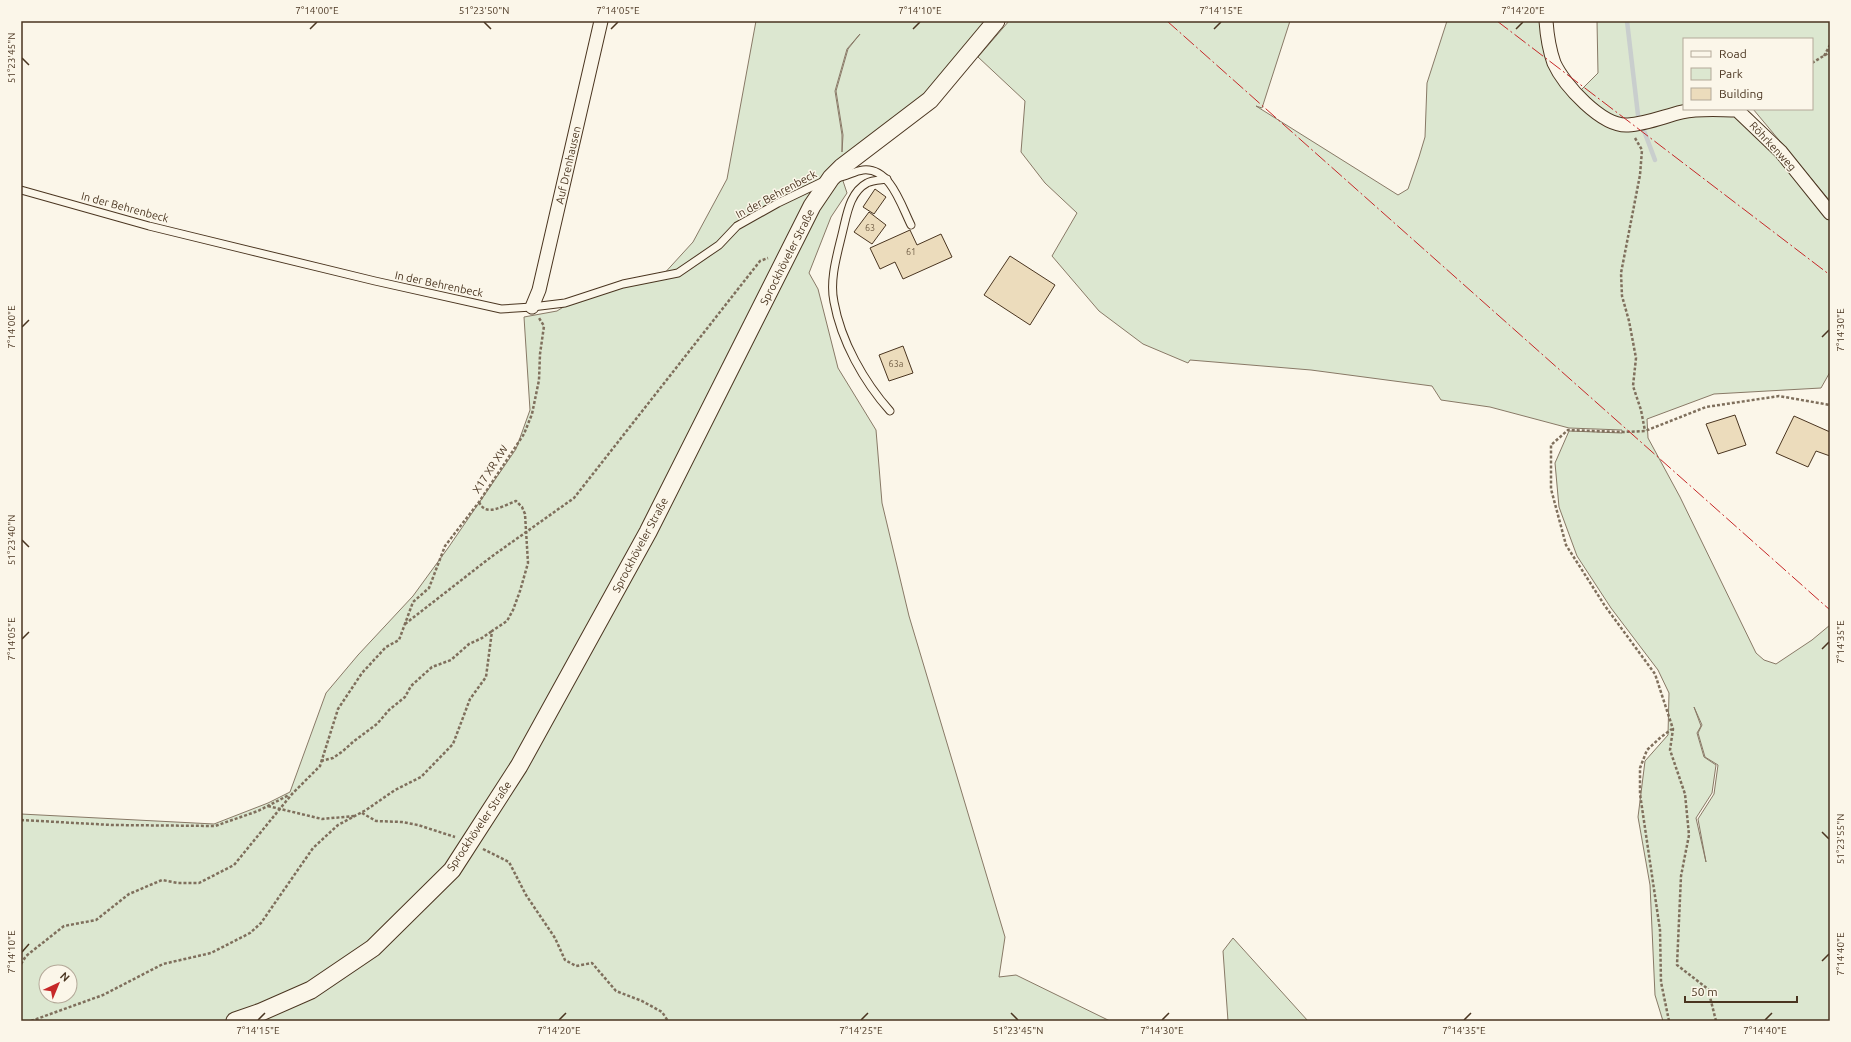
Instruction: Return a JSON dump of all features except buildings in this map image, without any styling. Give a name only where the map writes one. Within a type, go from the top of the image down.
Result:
[{"type":"street","name":"Auf Drenhausen","points":[[532,308],[540,290],[601,21]]},
{"type":"street","name":"Sprockhöveler Straße","points":[[235,1021],[261,1012],[311,990],[373,948],[452,870],[519,766],[644,538],[812,206],[832,178],[842,167],[930,100],[996,21]]},
{"type":"street","name":"Röhrkenweg","points":[[1546,21],[1547,37],[1554,63],[1569,85],[1587,105],[1605,118],[1616,124],[1628,125],[1696,110],[1737,110],[1781,152],[1830,213]]},
{"type":"lane","name":"In der Behrenbeck","points":[[21,190],[149,226],[375,281],[501,309],[532,308],[565,303],[623,284],[678,272],[719,245],[737,226],[778,203],[832,178],[844,177],[862,170],[877,171],[887,179]]},
{"type":"lane","points":[[890,411],[874,393],[860,370],[845,337],[834,301],[834,276],[849,205],[860,188],[868,182],[887,179],[910,225]]},
{"type":"path","points":[[1823,56],[1830,45]]},
{"type":"path","points":[[1813,62],[1830,52]]},
{"type":"path","points":[[1628,125],[1642,150],[1640,175],[1621,273],[1622,296],[1629,321],[1636,358],[1633,386],[1641,410],[1645,431]]},
{"type":"path","points":[[404,624],[526,532],[574,498],[760,261],[790,249]]},
{"type":"path","name":"X17 XR XW","points":[[321,761],[338,709],[362,672],[386,647],[399,640],[413,602],[429,588],[445,546],[479,502],[524,434],[532,414],[539,380],[540,354],[544,326],[532,308]]},
{"type":"path","points":[[1716,1021],[1708,989],[1677,965],[1681,876],[1689,835],[1685,794],[1670,750],[1673,729],[1655,674],[1605,606],[1566,545],[1551,490],[1551,445],[1568,430],[1624,432],[1645,431],[1706,407],[1779,396],[1830,405]]},
{"type":"path","points":[[21,964],[26,956],[64,926],[96,920],[128,894],[162,880],[178,883],[199,883],[234,865],[292,794],[320,766],[321,761],[338,755],[377,724],[389,710],[405,697],[411,686],[432,667],[451,660],[469,644],[482,638],[507,621],[516,604],[528,563],[525,514],[522,506],[516,501],[495,509],[485,510],[479,502]]},
{"type":"path","points":[[30,1021],[103,995],[163,964],[211,953],[250,933],[261,924],[314,848],[338,825],[362,813],[395,790],[421,777],[453,744],[470,699],[486,677],[492,630]]},
{"type":"path","points":[[1669,1021],[1660,982],[1660,930],[1640,794],[1640,768],[1647,750],[1661,737],[1673,729]]},
{"type":"path","points":[[21,820],[112,825],[215,826],[268,806],[292,794]]},
{"type":"path","points":[[268,806],[322,819],[356,816]]},
{"type":"path","points":[[362,813],[376,821],[402,822],[418,825],[469,842],[509,862],[526,894],[555,938],[565,960],[576,966],[592,963],[616,991],[642,1001],[662,1012],[668,1021]]},
{"type":"green space","points":[[756,21],[986,21],[925,93],[842,158],[843,181],[847,193],[831,217],[809,273],[818,289],[838,368],[876,430],[882,503],[909,616],[1005,937],[999,977],[1016,975],[1110,1021],[21,1021],[21,814],[214,824],[268,803],[290,792],[326,693],[358,655],[413,596],[516,449],[530,410],[524,317],[557,311],[581,296],[661,277],[693,242],[727,179]],"holes":[[[860,34],[848,49],[836,91],[843,135],[842,152],[842,135],[835,91],[847,49]]]},
{"type":"green space","points":[[1009,21],[1290,21],[1262,108],[1256,106],[1398,195],[1408,189],[1425,137],[1427,83],[1447,21],[1543,21],[1552,64],[1605,121],[1682,114],[1737,112],[1765,138],[1830,219],[1830,372],[1821,388],[1714,394],[1647,419],[1648,438],[1680,497],[1756,653],[1764,660],[1776,664],[1812,640],[1830,625],[1830,1021],[1663,1021],[1655,995],[1650,885],[1638,817],[1645,761],[1668,735],[1669,693],[1658,670],[1611,608],[1577,556],[1559,507],[1555,463],[1569,431],[1622,433],[1622,430],[1569,428],[1490,407],[1441,400],[1432,386],[1311,370],[1190,360],[1188,363],[1143,344],[1099,311],[1052,256],[1077,213],[1045,183],[1021,152],[1025,101],[978,57]],"holes":[[[1694,707],[1702,725],[1698,733],[1705,757],[1718,765],[1714,794],[1698,819],[1706,862],[1696,818],[1712,793],[1716,765],[1704,757],[1697,733],[1701,726]]]},
{"type":"green space","points":[[1597,21],[1830,21],[1830,201],[1754,110],[1813,110],[1813,38],[1683,38],[1683,107],[1634,119],[1624,119],[1605,114],[1579,92],[1598,73]]},
{"type":"green space","points":[[1233,938],[1308,1021],[1228,1021],[1223,951]]},
{"type":"waterway","points":[[1627,21],[1638,115]]},
{"type":"waterway","points":[[1643,128],[1655,160]]},
{"type":"power","points":[[1167,21],[1830,610]]},
{"type":"power","points":[[1497,21],[1830,275]]}]
